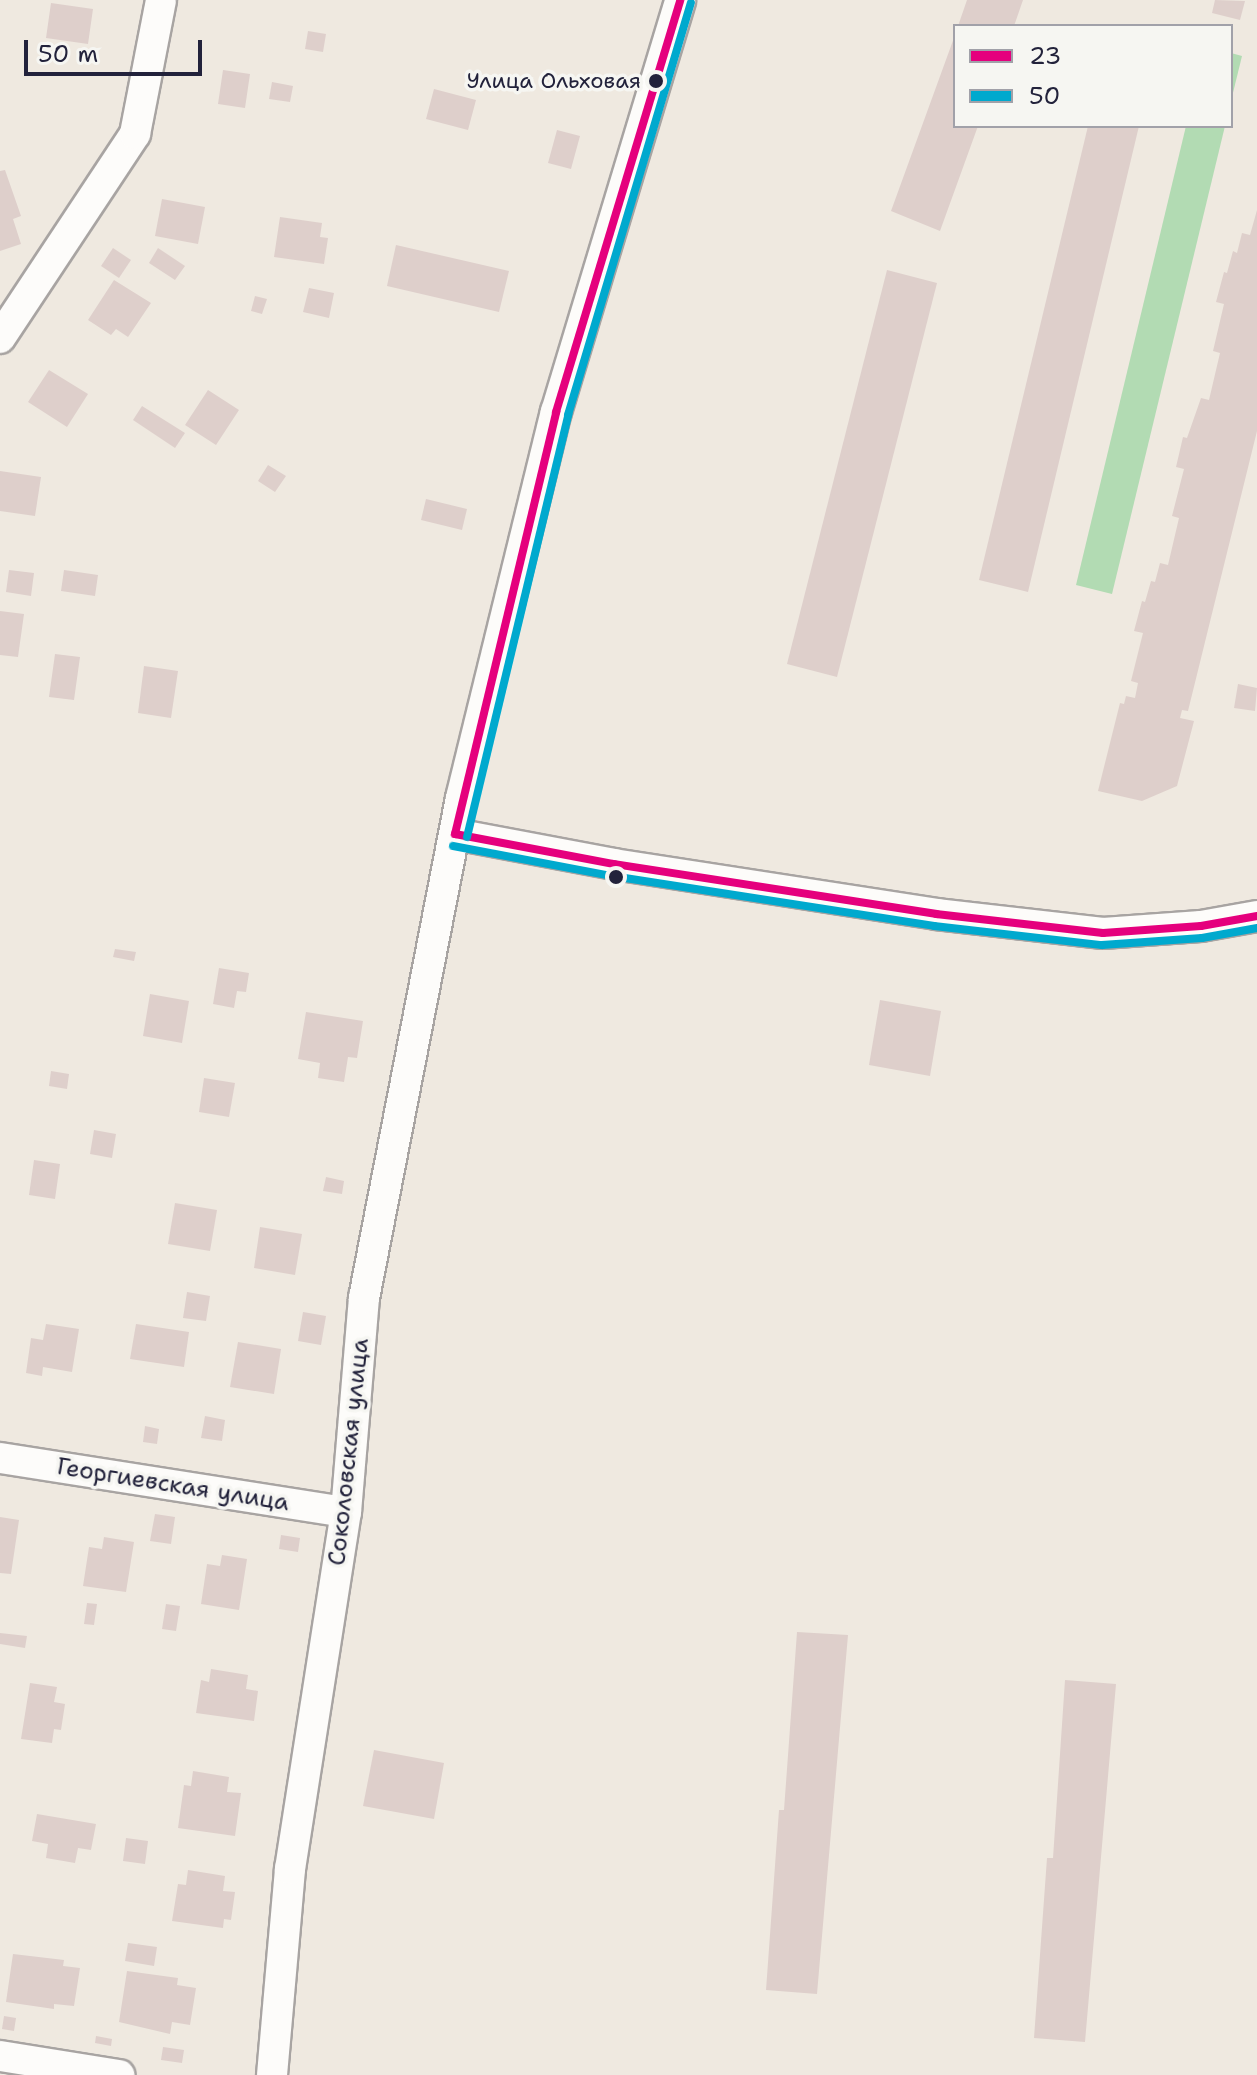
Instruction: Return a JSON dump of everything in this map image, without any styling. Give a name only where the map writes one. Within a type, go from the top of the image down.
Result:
[{"type":"street","points":[[0,338],[135,134],[161,0]]},
{"type":"street","name":"Соколовская улица","points":[[272,2075],[290,1869],[346,1512],[364,1298],[455,834],[556,412],[680,0]]},
{"type":"street","points":[[455,834],[614,864],[905,909],[1103,933],[1201,926],[1257,916]]},
{"type":"street","name":"Георгиевская улица","points":[[0,1458],[346,1512]]},
{"type":"street","points":[[0,2056],[119,2075]]},
{"type":"green space","points":[[1233,54],[1242,56],[1233,93]]},
{"type":"green space","points":[[1186,128],[1225,128],[1112,594],[1076,585]]},
{"type":"building","points":[[967,0],[1023,0],[1015,24],[959,24]]},
{"type":"building","points":[[1215,0],[1245,1],[1240,20],[1212,13]]},
{"type":"building","points":[[51,3],[93,9],[88,44],[46,38]]},
{"type":"building","points":[[308,31],[326,34],[323,52],[305,49]]},
{"type":"building","points":[[953,40],[953,128],[977,128],[940,231],[891,211]]},
{"type":"building","points":[[223,70],[250,74],[245,108],[218,104]]},
{"type":"building","points":[[272,82],[293,86],[290,102],[269,99]]},
{"type":"building","points":[[434,89],[476,100],[468,130],[426,119]]},
{"type":"building","points":[[1088,128],[1139,128],[1028,592],[979,580]]},
{"type":"building","points":[[557,130],[580,136],[571,169],[548,163]]},
{"type":"building","points":[[5,170],[21,216],[13,219],[21,244],[0,251],[0,171]]},
{"type":"building","points":[[162,199],[205,207],[198,244],[155,236]]},
{"type":"building","points":[[1257,210],[1257,431],[1188,711],[1182,710],[1180,718],[1194,721],[1177,786],[1142,801],[1098,791],[1120,703],[1124,704],[1126,696],[1135,698],[1138,683],[1131,681],[1143,633],[1134,631],[1142,601],[1145,602],[1151,581],[1155,582],[1160,563],[1168,565],[1179,518],[1172,516],[1184,469],[1176,467],[1183,437],[1187,438],[1201,398],[1209,400],[1220,353],[1213,351],[1224,304],[1216,302],[1224,272],[1227,273],[1233,251],[1237,253],[1242,233],[1250,235]]},
{"type":"building","points":[[280,217],[322,223],[320,237],[328,238],[324,264],[274,257]]},
{"type":"building","points":[[396,245],[509,271],[499,312],[387,286]]},
{"type":"building","points":[[113,248],[131,260],[119,278],[101,266]]},
{"type":"building","points":[[158,248],[185,266],[175,280],[149,263]]},
{"type":"building","points":[[887,270],[937,283],[837,677],[787,664]]},
{"type":"building","points":[[114,280],[151,303],[128,337],[116,329],[111,335],[88,320]]},
{"type":"building","points":[[309,288],[334,293],[329,318],[303,312]]},
{"type":"building","points":[[255,296],[267,299],[262,314],[251,311]]},
{"type":"building","points":[[49,370],[88,394],[67,427],[28,402]]},
{"type":"building","points":[[208,390],[239,410],[216,445],[185,425]]},
{"type":"building","points":[[142,406],[185,433],[175,448],[133,420]]},
{"type":"building","points":[[268,465],[286,476],[275,492],[258,481]]},
{"type":"building","points":[[0,471],[41,477],[35,516],[0,511]]},
{"type":"building","points":[[426,499],[467,509],[462,530],[421,520]]},
{"type":"building","points":[[9,570],[34,573],[31,596],[6,592]]},
{"type":"building","points":[[64,570],[98,575],[95,596],[61,591]]},
{"type":"building","points":[[0,611],[24,614],[18,657],[0,655]]},
{"type":"building","points":[[55,654],[80,657],[74,700],[49,697]]},
{"type":"building","points":[[144,666],[178,671],[171,718],[138,713]]},
{"type":"building","points":[[1238,684],[1257,688],[1255,711],[1234,708]]},
{"type":"building","points":[[115,949],[136,952],[134,961],[113,957]]},
{"type":"building","points":[[219,968],[249,973],[246,992],[237,991],[234,1008],[213,1004]]},
{"type":"building","points":[[150,994],[189,1001],[182,1043],[143,1036]]},
{"type":"building","points":[[880,1000],[941,1011],[930,1076],[869,1065]]},
{"type":"building","points":[[306,1012],[363,1021],[357,1058],[348,1057],[344,1082],[318,1078],[320,1063],[298,1059]]},
{"type":"building","points":[[51,1071],[69,1074],[67,1089],[49,1086]]},
{"type":"building","points":[[204,1078],[235,1083],[229,1117],[199,1112]]},
{"type":"building","points":[[94,1130],[116,1134],[112,1158],[90,1154]]},
{"type":"building","points":[[34,1160],[60,1164],[55,1199],[29,1195]]},
{"type":"building","points":[[326,1177],[344,1181],[342,1194],[323,1191]]},
{"type":"building","points":[[175,1203],[217,1210],[210,1251],[168,1244]]},
{"type":"building","points":[[260,1227],[302,1234],[295,1275],[254,1268]]},
{"type":"building","points":[[187,1292],[210,1296],[206,1321],[183,1318]]},
{"type":"building","points":[[303,1312],[326,1316],[321,1345],[298,1341]]},
{"type":"building","points":[[46,1324],[79,1329],[72,1372],[43,1367],[42,1376],[26,1373],[31,1338],[43,1340]]},
{"type":"building","points":[[136,1324],[189,1332],[184,1367],[130,1359]]},
{"type":"building","points":[[238,1342],[281,1349],[274,1394],[230,1387]]},
{"type":"building","points":[[205,1416],[225,1420],[222,1441],[201,1438]]},
{"type":"building","points":[[145,1426],[159,1429],[157,1444],[143,1442]]},
{"type":"building","points":[[155,1514],[175,1517],[171,1544],[150,1541]]},
{"type":"building","points":[[0,1517],[19,1520],[11,1574],[0,1573]]},
{"type":"building","points":[[281,1535],[300,1538],[298,1552],[279,1549]]},
{"type":"building","points":[[104,1537],[134,1542],[126,1592],[83,1586],[89,1547],[102,1549]]},
{"type":"building","points":[[222,1555],[247,1559],[239,1610],[201,1604],[207,1564],[220,1566]]},
{"type":"building","points":[[87,1603],[97,1604],[94,1625],[84,1624]]},
{"type":"building","points":[[166,1604],[180,1606],[176,1631],[162,1629]]},
{"type":"building","points":[[797,1632],[848,1635],[817,1994],[766,1990],[779,1810],[784,1810]]},
{"type":"building","points":[[0,1633],[27,1636],[25,1648],[0,1644]]},
{"type":"building","points":[[211,1669],[248,1675],[246,1689],[258,1691],[254,1721],[196,1713],[201,1680],[209,1682]]},
{"type":"building","points":[[1065,1680],[1116,1684],[1085,2042],[1034,2038],[1047,1858],[1053,1858]]},
{"type":"building","points":[[30,1683],[57,1687],[54,1702],[65,1704],[61,1730],[54,1729],[52,1743],[21,1739]]},
{"type":"building","points":[[374,1750],[444,1763],[434,1819],[363,1806]]},
{"type":"building","points":[[193,1771],[229,1777],[227,1792],[241,1793],[235,1836],[178,1828],[184,1785],[191,1786]]},
{"type":"building","points":[[37,1814],[96,1824],[91,1850],[78,1848],[75,1863],[46,1858],[48,1844],[32,1841]]},
{"type":"building","points":[[126,1838],[148,1841],[145,1864],[123,1861]]},
{"type":"building","points":[[188,1870],[225,1876],[223,1891],[235,1892],[231,1920],[224,1919],[223,1928],[172,1921],[178,1884],[186,1885]]},
{"type":"building","points":[[128,1943],[157,1947],[154,1966],[125,1961]]},
{"type":"building","points":[[13,1954],[64,1960],[63,1966],[80,1968],[74,2006],[54,2004],[54,2009],[6,2002]]},
{"type":"building","points":[[127,1971],[178,1978],[177,1985],[196,1988],[190,2025],[172,2022],[170,2034],[119,2022]]},
{"type":"building","points":[[4,2016],[16,2018],[14,2031],[2,2029]]},
{"type":"building","points":[[96,2036],[112,2039],[111,2046],[95,2043]]},
{"type":"building","points":[[163,2047],[184,2050],[182,2063],[161,2060]]},
{"type":"transit line","name":"23","points":[[455,834],[556,412],[680,0]]},
{"type":"transit line","name":"50","points":[[467,837],[568,415],[691,3]]},
{"type":"transit line","name":"23","points":[[455,834],[614,864],[936,914],[1103,933],[1201,926],[1257,916]]},
{"type":"transit line","name":"50","points":[[453,846],[612,876],[934,926],[1102,945],[1202,938],[1257,928]]},
{"type":"place","name":"Улица Ольховая","points":[[656,81]]}]
